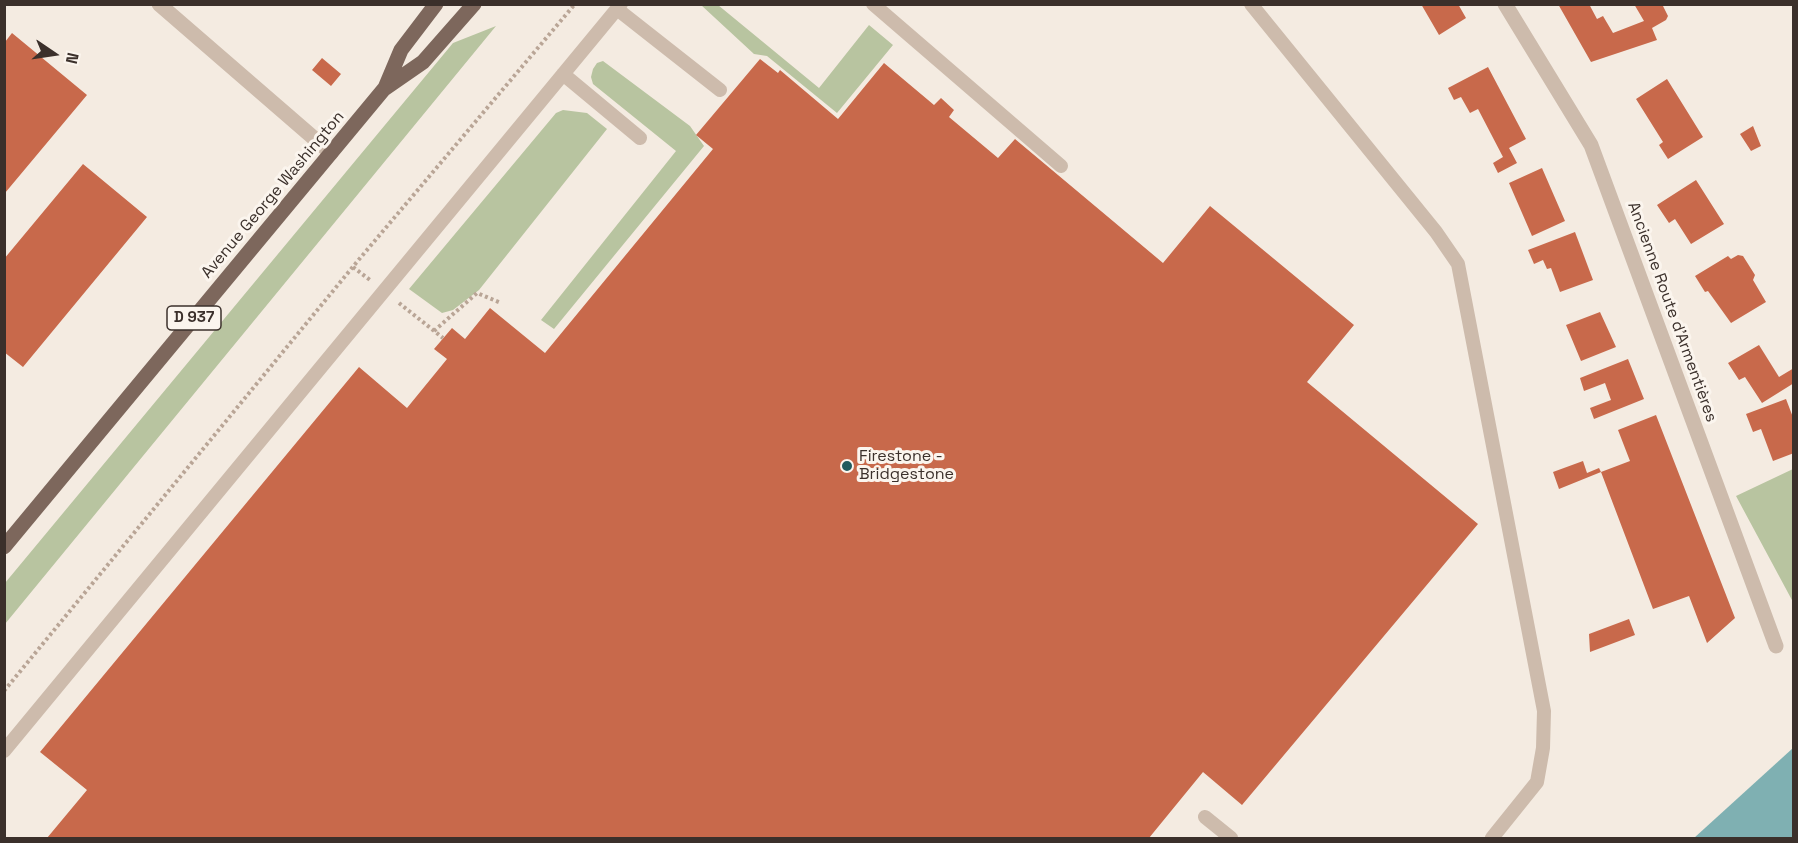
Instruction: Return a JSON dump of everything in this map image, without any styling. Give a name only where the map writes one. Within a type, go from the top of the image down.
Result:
[{"type":"main road","name":"Avenue George Washington","points":[[384,89],[401,50],[436,4]]},
{"type":"main road","name":"Avenue George Washington","points":[[4,547],[384,89],[423,62],[474,4]]},
{"type":"street","points":[[159,4],[331,153]]},
{"type":"street","name":"Ancienne Route d'Armentières","points":[[1505,4],[1591,145],[1776,646]]},
{"type":"lane","points":[[873,4],[1061,165]]},
{"type":"lane","points":[[1251,4],[1436,232],[1458,264],[1544,711],[1543,748],[1537,782],[1492,838]]},
{"type":"lane","points":[[4,751],[619,7],[720,90]]},
{"type":"lane","points":[[563,74],[640,138]]},
{"type":"lane","points":[[1205,817],[1231,838]]},
{"type":"path","points":[[4,692],[356,263],[575,4]]},
{"type":"path","points":[[434,331],[477,293],[501,303]]},
{"type":"green space","points":[[701,5],[718,5],[819,88],[869,25],[893,45],[837,113],[767,56],[754,54]]},
{"type":"green space","points":[[496,26],[5,624],[5,583],[453,43]]},
{"type":"green space","points":[[603,61],[690,126],[704,146],[554,329],[541,320],[676,151],[593,84],[591,77],[593,69],[597,63]]},
{"type":"green space","points":[[563,110],[587,113],[607,129],[479,290],[453,310],[442,313],[409,289],[556,113]]},
{"type":"green space","points":[[1793,469],[1793,602],[1736,496]]},
{"type":"water","points":[[1793,748],[1793,838],[1694,838]]},
{"type":"building","points":[[1421,4],[1458,4],[1466,18],[1439,35]]},
{"type":"building","points":[[1558,4],[1589,4],[1597,19],[1603,16],[1613,33],[1644,21],[1634,4],[1666,4],[1663,6],[1668,16],[1666,20],[1652,28],[1657,40],[1591,62]]},
{"type":"building","points":[[12,33],[87,95],[5,193],[5,42]]},
{"type":"building","points":[[322,58],[341,74],[331,86],[312,70]]},
{"type":"building","name":"Firestone - Bridgestone","points":[[760,59],[778,73],[780,70],[838,119],[884,63],[934,105],[941,98],[954,110],[949,117],[998,158],[1015,139],[1163,263],[1210,206],[1354,325],[1307,382],[1478,524],[1242,805],[1203,772],[1149,838],[47,838],[87,790],[40,752],[359,367],[407,408],[447,359],[434,349],[452,328],[465,339],[490,308],[545,353],[713,149],[696,135]]},
{"type":"building","points":[[1488,67],[1526,139],[1509,148],[1517,163],[1498,173],[1493,163],[1503,157],[1478,109],[1470,113],[1461,97],[1454,100],[1448,88]]},
{"type":"building","points":[[1667,79],[1703,137],[1668,159],[1659,145],[1663,142],[1636,99]]},
{"type":"building","points":[[1753,126],[1761,146],[1751,151],[1740,134]]},
{"type":"building","points":[[83,164],[147,217],[23,367],[4,352],[4,259]]},
{"type":"building","points":[[1542,168],[1565,221],[1532,236],[1509,183]]},
{"type":"building","points":[[1696,180],[1724,224],[1691,244],[1675,219],[1669,223],[1657,205]]},
{"type":"building","points":[[1575,232],[1593,280],[1560,292],[1551,268],[1547,269],[1543,260],[1534,264],[1528,250]]},
{"type":"building","points":[[1738,255],[1743,256],[1755,275],[1753,280],[1766,302],[1731,323],[1695,276],[1728,256],[1731,259]]},
{"type":"building","points":[[1600,312],[1616,347],[1581,361],[1566,325]]},
{"type":"building","points":[[1759,345],[1779,377],[1794,368],[1794,383],[1762,403],[1745,377],[1739,380],[1728,363]]},
{"type":"building","points":[[1628,359],[1644,399],[1594,419],[1590,408],[1611,400],[1605,383],[1584,391],[1580,378]]},
{"type":"building","points":[[1786,399],[1794,420],[1794,453],[1773,461],[1761,429],[1753,432],[1746,414]]},
{"type":"building","points":[[1656,415],[1735,618],[1707,643],[1689,596],[1653,609],[1601,472],[1630,461],[1618,430]]},
{"type":"building","points":[[1583,461],[1587,473],[1599,468],[1601,472],[1559,489],[1553,472]]},
{"type":"building","points":[[1629,619],[1635,635],[1590,652],[1589,634]]},
{"type":"place","name":"Firestone - Bridgestone","points":[[847,466]]}]
